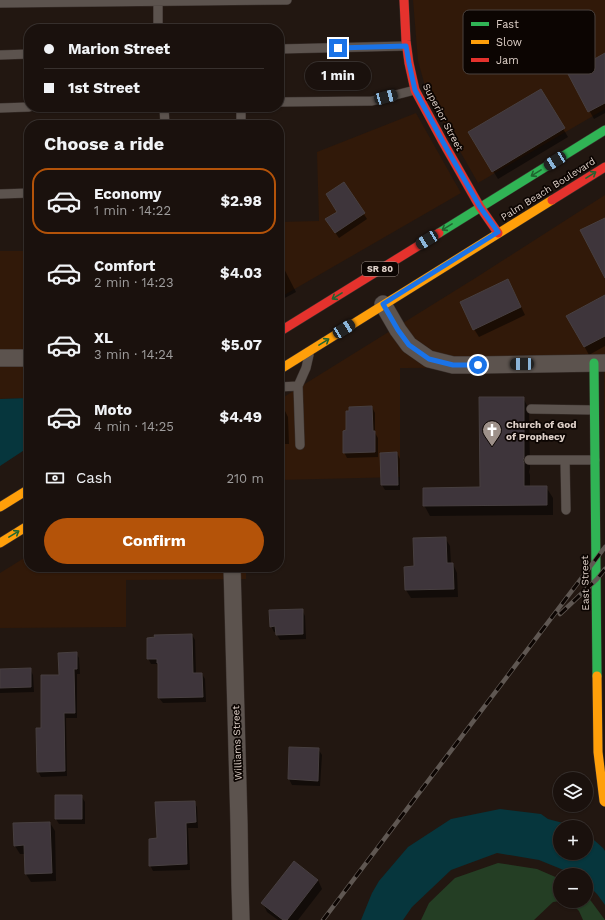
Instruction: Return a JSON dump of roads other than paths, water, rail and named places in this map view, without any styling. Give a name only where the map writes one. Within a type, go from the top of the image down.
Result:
[{"type":"main road","name":"Superior Street","points":[[404,0],[406,46],[415,90],[480,207],[498,232]]},
{"type":"main road","name":"Palm Beach Boulevard","points":[[284,329],[605,130]]},
{"type":"main road","name":"Palm Beach Boulevard","points":[[284,367],[498,232],[605,167]]},
{"type":"main road","name":"East Street","points":[[599,363],[594,410],[598,752],[605,802]]},
{"type":"main road","points":[[0,507],[24,492]]},
{"type":"main road","points":[[0,514],[13,499]]},
{"type":"main road","points":[[0,543],[24,528]]},
{"type":"street","points":[[383,304],[398,330],[409,345],[429,359],[453,365],[599,363]]},
{"type":"street","points":[[0,358],[24,358]]},
{"type":"street","name":"Williams Street","points":[[232,572],[241,920]]},
{"type":"lane","points":[[0,3],[287,0]]},
{"type":"lane","points":[[158,2],[158,24]]},
{"type":"lane","points":[[284,49],[406,46]]},
{"type":"lane","points":[[0,54],[24,54]]},
{"type":"lane","points":[[284,102],[372,101],[415,90]]},
{"type":"lane","points":[[0,108],[24,107]]},
{"type":"lane","points":[[0,194],[24,193]]},
{"type":"lane","points":[[300,445],[298,386],[306,368],[309,351]]},
{"type":"lane","points":[[284,387],[298,386]]},
{"type":"lane","points":[[531,409],[594,410]]},
{"type":"lane","points":[[530,460],[595,460]]},
{"type":"lane","points":[[565,460],[566,510]]},
{"type":"water","points":[[24,398],[24,450],[0,466],[0,399]]},
{"type":"water","points":[[500,809],[541,814],[553,820],[553,860],[593,860],[593,839],[605,851],[605,905],[593,890],[593,868],[559,868],[539,860],[497,853],[451,870],[412,907],[403,920],[361,920],[372,893],[379,881],[408,847],[451,819]]},
{"type":"railway","points":[[323,920],[605,547]]},
{"type":"railway","points":[[560,614],[597,579],[605,569]]},
{"type":"place","name":"Church of God of Prophecy","points":[[492,447]]}]
